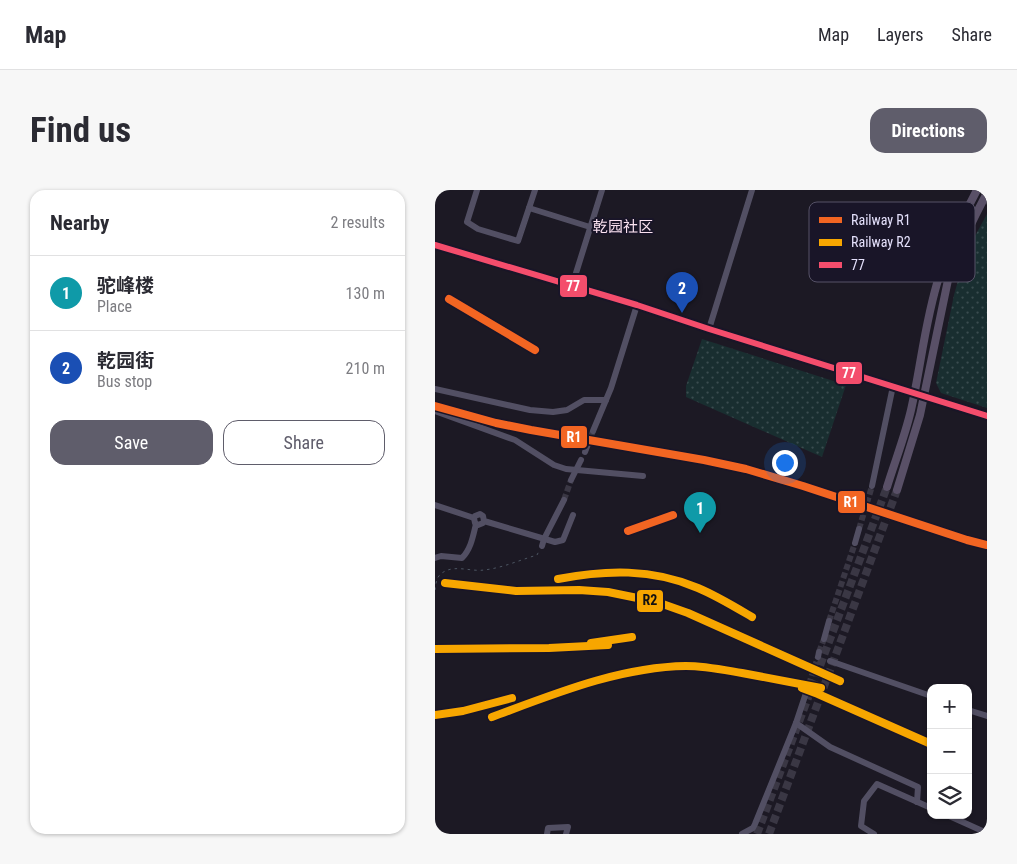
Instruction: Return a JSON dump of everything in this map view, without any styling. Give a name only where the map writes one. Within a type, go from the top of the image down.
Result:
[{"type":"main road","points":[[971,202],[977,190]]},
{"type":"main road","points":[[975,216],[987,193]]},
{"type":"main road","points":[[887,486],[915,393],[929,314],[938,282]]},
{"type":"main road","points":[[897,490],[920,416],[947,282]]},
{"type":"street","points":[[477,190],[467,222],[477,229],[518,241],[535,190]]},
{"type":"street","points":[[576,273],[602,190]]},
{"type":"street","points":[[709,329],[752,190]]},
{"type":"street","points":[[529,208],[590,227]]},
{"type":"street","points":[[435,245],[637,305],[987,416]]},
{"type":"street","points":[[593,431],[611,388],[637,305]]},
{"type":"street","points":[[872,486],[893,386]]},
{"type":"street","points":[[435,389],[530,410],[553,412],[567,410],[584,400],[606,400]]},
{"type":"street","points":[[435,411],[515,440],[554,465],[566,469],[643,476]]},
{"type":"street","points":[[585,452],[588,444]]},
{"type":"street","points":[[571,480],[581,460]]},
{"type":"street","points":[[543,542],[564,500]]},
{"type":"street","points":[[435,505],[475,521]]},
{"type":"street","points":[[435,558],[441,556],[462,558],[467,553],[478,514],[481,515],[484,521],[543,542],[563,540],[573,516]]},
{"type":"street","points":[[855,543],[859,529]]},
{"type":"street","points":[[824,639],[829,621]]},
{"type":"street","points":[[830,661],[927,695]]},
{"type":"street","points":[[742,834],[753,828],[755,824],[797,723],[806,693]]},
{"type":"street","points":[[972,711],[987,716]]},
{"type":"street","points":[[797,723],[830,747],[918,787],[917,802]]},
{"type":"street","points":[[874,834],[861,826],[864,801],[877,784],[927,806]]},
{"type":"street","points":[[956,819],[987,833]]},
{"type":"street","points":[[547,834],[548,828],[568,827],[567,834]]},
{"type":"path","points":[[435,590],[441,573],[449,569],[458,568],[484,571],[502,566],[537,555],[543,542]]},
{"type":"green space","points":[[987,214],[987,408],[941,393],[936,383],[958,282],[975,282],[975,236]]},
{"type":"green space","points":[[702,339],[846,385],[822,457],[686,397],[686,386]]},
{"type":"tunnel","points":[[588,444],[593,431]]},
{"type":"tunnel","points":[[564,500],[571,480]]},
{"type":"tunnel","points":[[859,529],[872,486]]},
{"type":"tunnel","points":[[757,834],[887,487]]},
{"type":"tunnel","points":[[769,834],[897,490]]},
{"type":"tunnel","points":[[829,621],[855,543]]},
{"type":"tunnel","points":[[819,652],[824,639]]},
{"type":"tunnel","points":[[806,693],[818,657]]},
{"type":"rail line","name":"R1","points":[[449,299],[535,350]]},
{"type":"rail line","name":"R1","points":[[435,406],[496,423],[746,469],[987,545]]},
{"type":"rail line","name":"R1","points":[[628,531],[673,515]]},
{"type":"rail line","name":"R2","points":[[558,579],[611,573],[646,574],[663,577],[705,591],[752,617]]},
{"type":"rail line","name":"R2","points":[[445,583],[516,591],[579,590],[608,592],[657,602],[688,613],[840,681]]},
{"type":"rail line","name":"R2","points":[[591,643],[632,637]]},
{"type":"rail line","name":"R2","points":[[435,649],[549,648],[608,645]]},
{"type":"rail line","name":"R2","points":[[492,717],[587,683],[636,671],[661,668],[707,667],[821,688]]},
{"type":"rail line","name":"R2","points":[[802,688],[927,742]]},
{"type":"rail line","name":"R2","points":[[435,715],[463,711],[512,698]]},
{"type":"transit line","name":"77","points":[[435,245],[637,305],[987,416]]},
{"type":"place","name":"乾园街","points":[[682,313]]},
{"type":"place","name":"驼峰楼","points":[[700,533]]},
{"type":"district","name":"乾园社区","points":[[623,227]]}]
